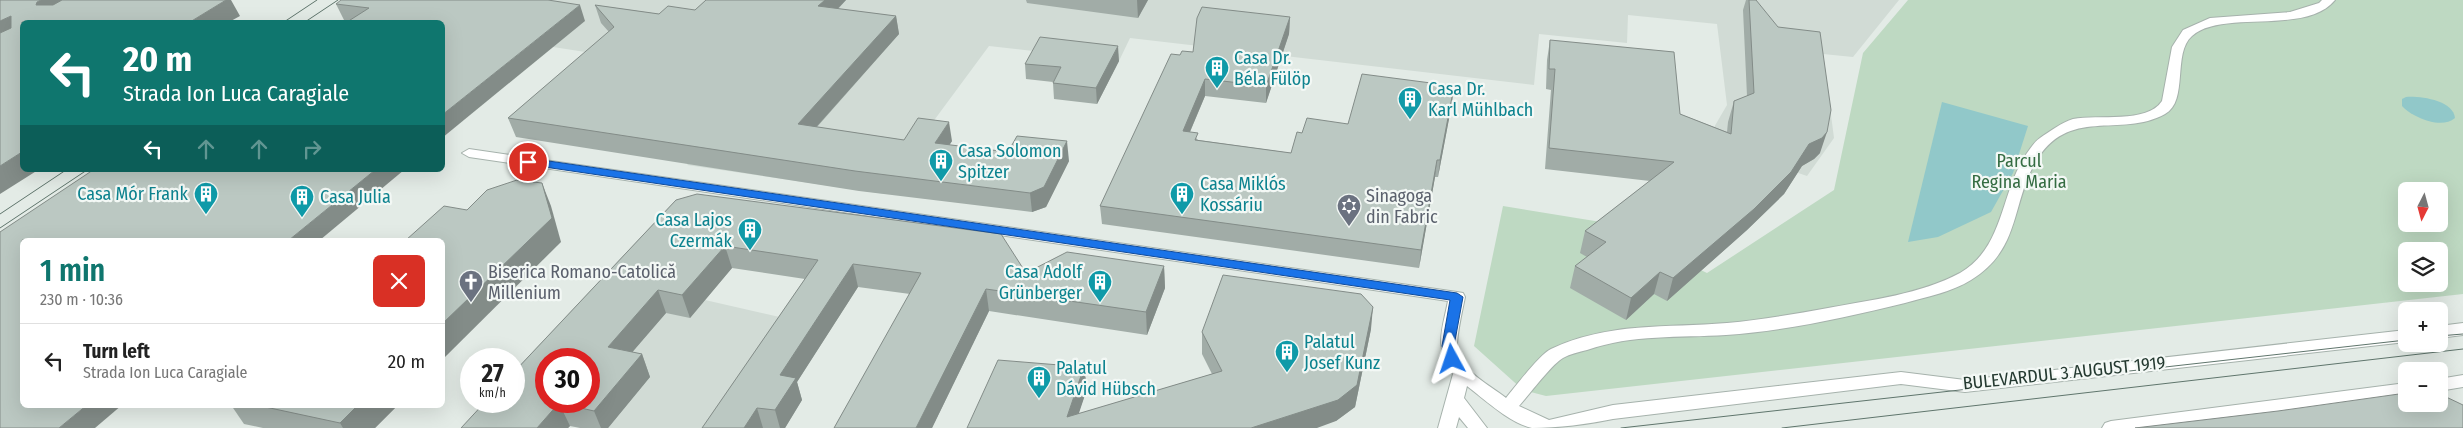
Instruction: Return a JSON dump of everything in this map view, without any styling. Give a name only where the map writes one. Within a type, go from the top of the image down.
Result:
[{"type":"street","points":[[1506,408],[1555,354],[1594,341],[1634,332],[1727,329],[1768,324],[1870,306],[1926,292],[1966,276],[1994,251],[2008,222],[2014,197],[2027,164],[2042,143],[2075,124],[2142,119],[2163,110],[2169,101],[2178,47],[2187,33],[2210,22],[2290,16],[2322,6],[2329,0]]},
{"type":"street","points":[[469,153],[1457,297],[1448,346],[1452,359],[1462,373],[1506,408],[1547,428]]},
{"type":"street","points":[[2448,331],[2463,329]]},
{"type":"street","name":"BULEVARDUL 3 AUGUST 1919","points":[[1547,428],[1613,412],[1901,378],[1965,386],[2398,337]]},
{"type":"street","points":[[1447,428],[1462,373]]},
{"type":"street","points":[[2448,383],[2463,381]]},
{"type":"street","points":[[2111,428],[2398,390]]},
{"type":"street","points":[[1455,399],[1478,428]]},
{"type":"shaded area","points":[[372,0],[1899,0],[1853,57],[1823,54],[1834,138],[1807,176],[1706,141],[1727,105],[1717,24],[1628,15],[1627,43],[1539,34],[1534,85],[1130,38],[1119,61],[989,46],[921,138],[885,194],[687,165],[766,80],[463,33],[445,24],[445,20],[344,20]]},
{"type":"shaded area","points":[[626,284],[797,321],[725,428],[608,428],[600,399],[600,348],[567,348]]},
{"type":"green space","name":"Parcul Regina Maria","points":[[1908,0],[2463,0],[2463,294],[1546,396],[1523,390],[1474,346],[1503,206],[1601,222],[1707,273],[1834,190],[1863,53]]},
{"type":"water","points":[[2406,97],[2427,98],[2442,103],[2453,112],[2455,118],[2442,123],[2419,118],[2402,106],[2402,99]]},
{"type":"water","points":[[1942,102],[2028,126],[2013,173],[1991,212],[1938,237],[1908,242]]},
{"type":"building","points":[[0,0],[41,0],[36,5],[53,5],[62,0],[226,0],[193,20],[20,20],[20,153],[0,166],[0,33],[11,28],[11,16],[0,21]]},
{"type":"building","points":[[341,0],[548,0],[580,5],[445,113],[445,20],[350,20],[369,8],[336,4]]},
{"type":"building","points":[[706,0],[825,0],[818,6],[896,16],[798,124],[904,140],[918,118],[949,122],[935,143],[1008,152],[1017,136],[1067,141],[1044,187],[1030,193],[855,171],[508,118],[614,27],[595,5],[659,14],[668,6],[695,10]]},
{"type":"building","points":[[1749,0],[1756,0],[1778,27],[1820,32],[1831,110],[1827,132],[1822,138],[1809,144],[1791,172],[1754,209],[1673,278],[1660,272],[1631,298],[1575,266],[1606,242],[1585,231],[1674,162],[1549,148],[1555,69],[1549,69],[1550,40],[1674,52],[1680,114],[1731,134],[1734,101],[1754,93]]},
{"type":"building","points":[[1202,7],[1290,17],[1266,86],[1205,79],[1183,131],[1198,133],[1195,140],[1291,153],[1297,132],[1302,133],[1307,118],[1348,124],[1362,74],[1454,86],[1440,160],[1437,160],[1421,250],[1100,206],[1171,54],[1180,55],[1182,51],[1193,52],[1197,18]]},
{"type":"building","points":[[1040,37],[1118,46],[1096,88],[1053,83],[1061,67],[1025,64]]},
{"type":"building","points":[[90,172],[373,172],[291,238],[20,238],[20,408],[83,408],[59,428],[0,428],[0,232]]},
{"type":"building","points":[[517,180],[542,183],[552,218],[445,321],[445,238],[408,238],[444,206],[467,210],[487,190]]},
{"type":"building","points":[[697,194],[1001,234],[1026,273],[1067,252],[1164,266],[1146,312],[986,289],[916,428],[834,428],[921,273],[853,264],[780,375],[796,378],[775,410],[757,408],[744,428],[702,428],[818,260],[725,246],[682,295],[658,290],[608,347],[642,354],[600,404],[600,348],[537,348],[676,200]]},
{"type":"building","points":[[1223,275],[1361,294],[1373,307],[1357,385],[1338,400],[1251,428],[967,428],[998,360],[1084,367],[1067,417],[1222,371],[1202,332]]},
{"type":"building","points":[[535,350],[535,413],[550,413],[537,428],[461,428],[475,413],[525,413],[525,360]]},
{"type":"building","points":[[2398,394],[2398,412],[2448,412],[2448,398],[2463,405],[2463,428],[2135,428]]},
{"type":"building","points":[[270,408],[355,408],[340,423]]},
{"type":"tram line","points":[[287,20],[317,0]]},
{"type":"tram line","points":[[308,20],[338,0]]},
{"type":"tram line","points":[[0,214],[63,172]]},
{"type":"tram line","points":[[0,228],[84,172]]},
{"type":"tram line","points":[[2448,335],[2463,334]]},
{"type":"tram line","points":[[1621,428],[2398,341]]},
{"type":"tram line","points":[[1782,428],[2463,349]]},
{"type":"place","name":"Casa Dr. Béla Fülöp","points":[[1217,89]]},
{"type":"place","name":"Casa Dr. Karl Mühlbach","points":[[1410,120]]},
{"type":"place","name":"Casa Solomon Spitzer","points":[[941,182]]},
{"type":"place","name":"Casa Mór Frank","points":[[206,215]]},
{"type":"place","name":"Casa Miklós Kossáriu","points":[[1182,215]]},
{"type":"place","name":"Casa Julia","points":[[302,218]]},
{"type":"place","name":"Sinagoga din Fabric","points":[[1349,227]]},
{"type":"place","name":"Casa Lajos Czermák","points":[[750,251]]},
{"type":"place","name":"Biserica Romano-Catolică Millenium","points":[[471,303]]},
{"type":"place","name":"Casa Adolf Grünberger","points":[[1100,303]]},
{"type":"place","name":"Palatul Josef Kunz","points":[[1287,373]]},
{"type":"place","name":"Palatul Dávid Hübsch","points":[[1039,399]]},
{"type":"route","points":[[528,162],[1457,297],[1448,346],[1452,359]]}]
